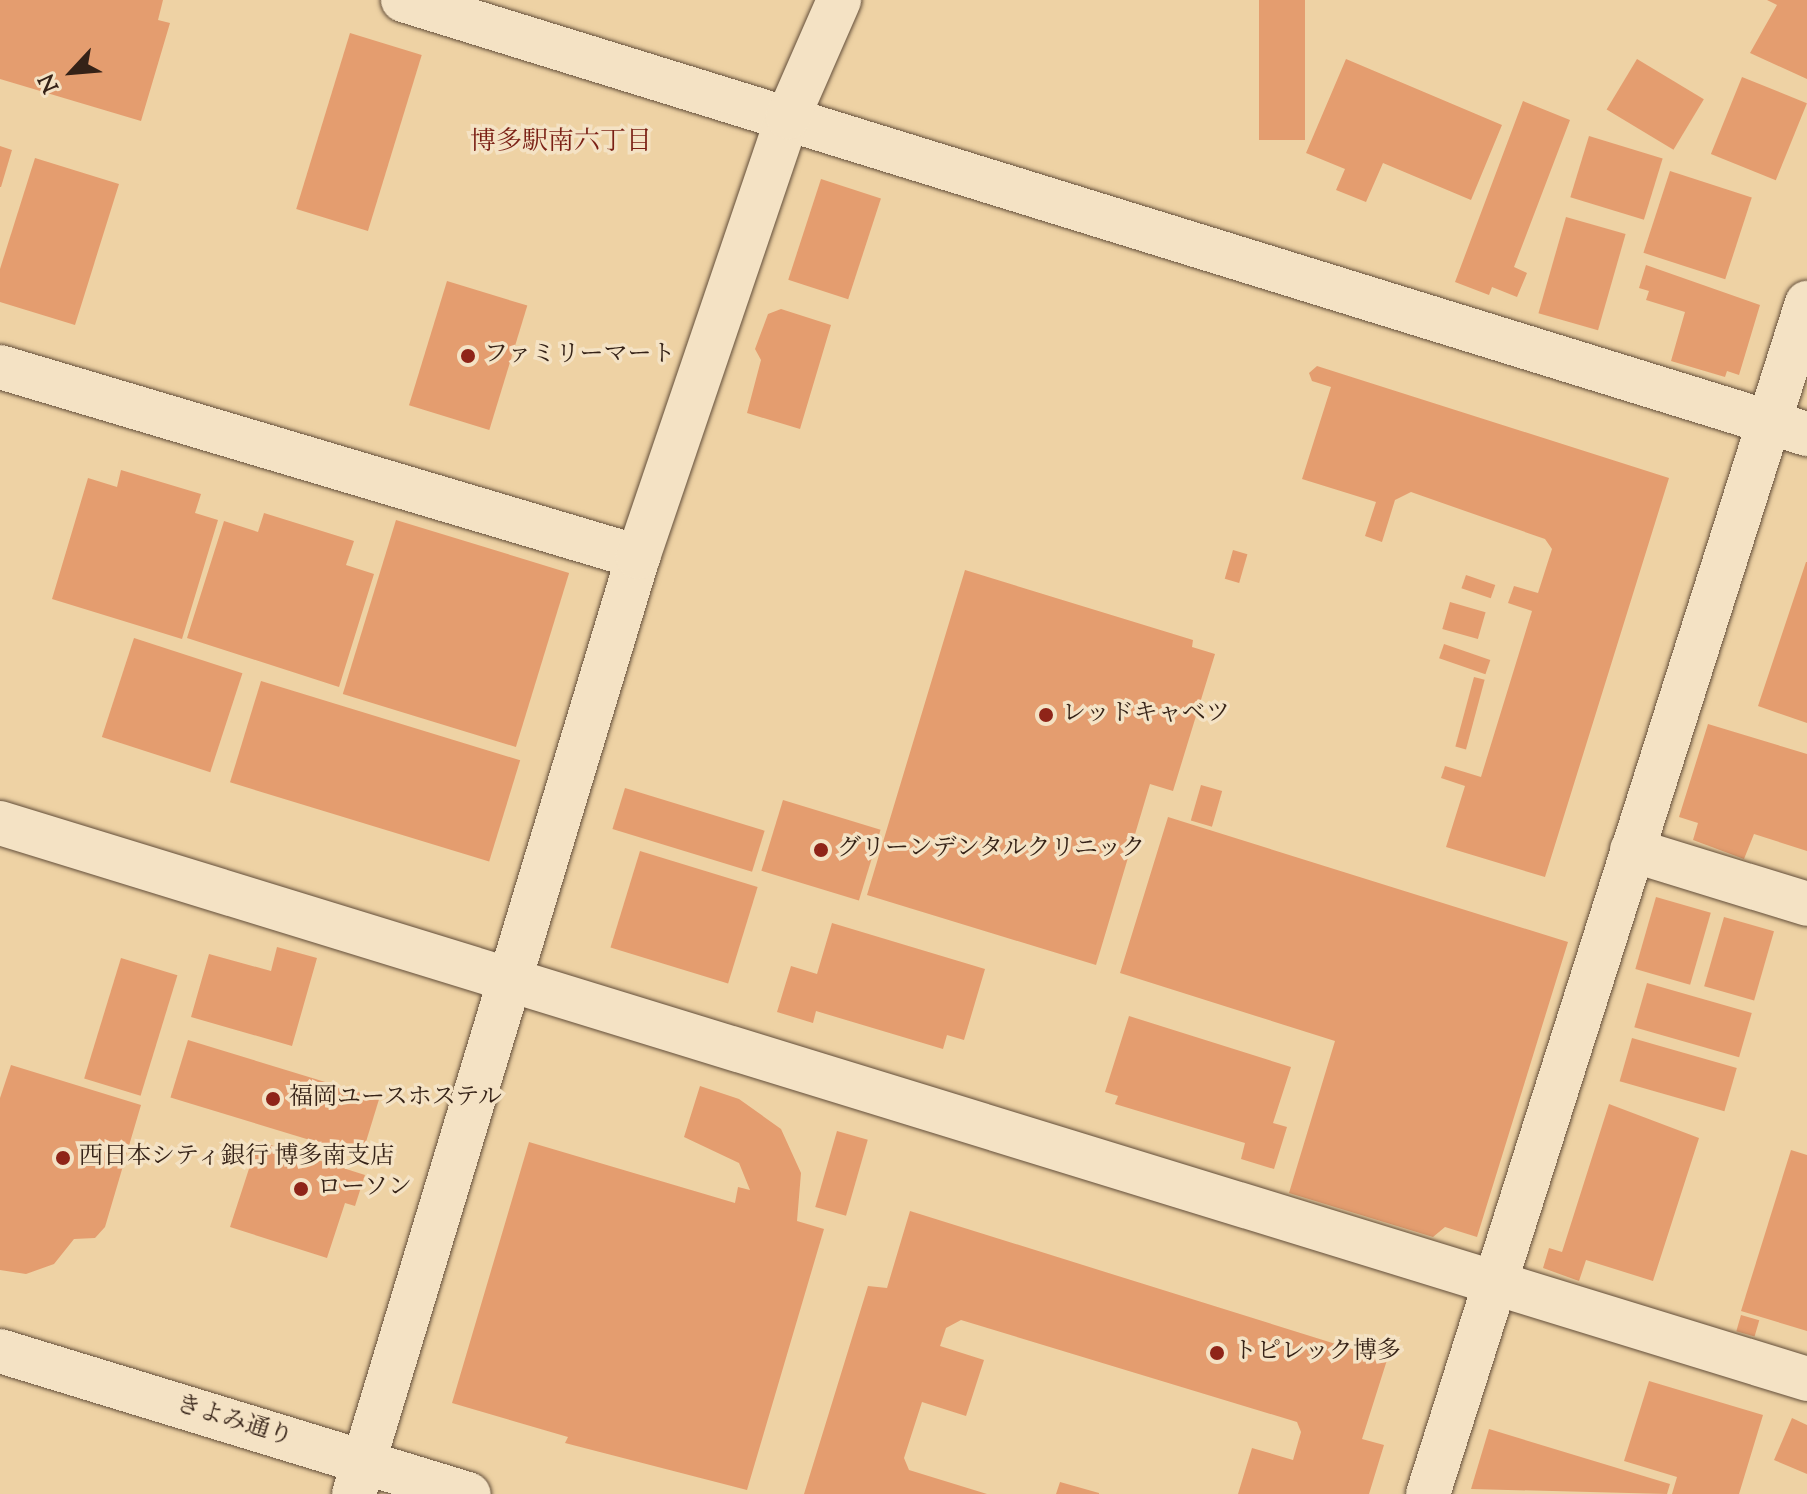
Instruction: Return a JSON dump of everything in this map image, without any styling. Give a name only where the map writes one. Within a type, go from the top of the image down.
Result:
[{"type":"street","points":[[403,0],[1788,429]]},
{"type":"street","points":[[360,1478],[638,557],[788,117],[839,0]]},
{"type":"street","points":[[1428,1494],[1632,850],[1788,429],[1807,303]]},
{"type":"street","points":[[0,367],[638,557]]},
{"type":"street","points":[[0,823],[512,976],[1807,1379]]},
{"type":"street","points":[[1632,850],[1807,904]]},
{"type":"street","name":"きよみ通り","points":[[0,1351],[360,1478],[469,1494]]},
{"type":"building","points":[[0,0],[163,0],[158,20],[170,23],[141,121],[0,79]]},
{"type":"building","points":[[1259,0],[1305,0],[1305,140],[1259,140]]},
{"type":"building","points":[[1767,0],[1807,0],[1807,79],[1750,53],[1777,5]]},
{"type":"building","points":[[350,33],[422,55],[368,231],[296,209]]},
{"type":"building","points":[[1346,59],[1502,125],[1471,200],[1383,163],[1366,202],[1336,190],[1345,169],[1306,153]]},
{"type":"building","points":[[1637,59],[1704,99],[1673,150],[1607,110]]},
{"type":"building","points":[[1742,77],[1807,103],[1776,180],[1711,154]]},
{"type":"building","points":[[1523,101],[1570,120],[1514,267],[1527,273],[1517,297],[1492,287],[1489,295],[1455,282]]},
{"type":"building","points":[[1589,136],[1663,159],[1644,220],[1570,197]]},
{"type":"building","points":[[0,146],[12,150],[1,187],[0,187]]},
{"type":"building","points":[[35,158],[119,184],[75,325],[0,302],[0,269]]},
{"type":"building","points":[[1670,171],[1752,198],[1725,279],[1643,253]]},
{"type":"building","points":[[821,179],[881,198],[848,299],[788,280]]},
{"type":"building","points":[[1566,217],[1626,234],[1598,330],[1538,313]]},
{"type":"building","points":[[1646,265],[1760,305],[1739,375],[1727,371],[1725,377],[1671,361],[1685,312],[1646,300],[1649,291],[1639,288]]},
{"type":"building","name":"ファミリーマート","points":[[447,281],[527,306],[489,430],[409,405]]},
{"type":"building","points":[[781,309],[831,325],[800,429],[747,413],[761,360],[755,349],[768,314]]},
{"type":"building","points":[[1317,366],[1669,478],[1545,877],[1446,847],[1465,786],[1441,778],[1445,766],[1481,777],[1532,611],[1508,603],[1514,586],[1538,593],[1552,549],[1545,539],[1411,492],[1395,500],[1382,542],[1365,536],[1376,502],[1302,479],[1331,387],[1312,381],[1309,373]]},
{"type":"building","points":[[121,470],[201,494],[195,513],[218,520],[182,639],[52,599],[88,478],[117,487]]},
{"type":"building","points":[[264,513],[354,541],[346,565],[374,574],[339,687],[187,638],[224,521],[258,532]]},
{"type":"building","points":[[396,520],[569,573],[516,747],[343,694]]},
{"type":"building","points":[[1233,550],[1247,554],[1239,583],[1225,579]]},
{"type":"building","points":[[1807,562],[1807,723],[1758,706]]},
{"type":"building","name":"レッドキャベツ","points":[[965,570],[1193,640],[1192,647],[1215,654],[1173,791],[1150,784],[1096,965],[867,895]]},
{"type":"building","points":[[1466,575],[1495,585],[1491,598],[1461,588]]},
{"type":"building","points":[[1450,602],[1486,612],[1478,639],[1442,629]]},
{"type":"building","points":[[134,638],[242,673],[210,772],[102,737]]},
{"type":"building","points":[[1444,644],[1490,660],[1485,674],[1439,658]]},
{"type":"building","points":[[1474,677],[1485,680],[1466,749],[1455,747]]},
{"type":"building","points":[[261,681],[520,760],[489,862],[230,782]]},
{"type":"building","points":[[1708,724],[1807,754],[1807,851],[1754,834],[1744,859],[1693,840],[1698,823],[1679,817]]},
{"type":"building","points":[[1201,785],[1222,791],[1212,827],[1191,821]]},
{"type":"building","points":[[625,788],[765,831],[752,872],[612,829]]},
{"type":"building","name":"グリーンデンタルクリニック","points":[[783,800],[881,830],[859,901],[761,871]]},
{"type":"building","points":[[1168,817],[1568,942],[1477,1237],[1445,1227],[1433,1237],[1289,1193],[1335,1041],[1120,973]]},
{"type":"building","points":[[640,851],[758,887],[728,984],[610,948]]},
{"type":"building","points":[[1656,897],[1711,913],[1690,985],[1635,969]]},
{"type":"building","points":[[1724,917],[1774,931],[1754,1001],[1704,986]]},
{"type":"building","points":[[832,923],[985,969],[964,1040],[947,1035],[943,1049],[816,1011],[813,1023],[777,1012],[791,966],[817,974]]},
{"type":"building","points":[[277,947],[317,958],[292,1046],[191,1017],[209,954],[271,971]]},
{"type":"building","points":[[121,958],[177,975],[141,1096],[84,1078]]},
{"type":"building","points":[[1647,983],[1752,1013],[1739,1057],[1634,1027]]},
{"type":"building","points":[[1129,1016],[1291,1067],[1273,1123],[1287,1127],[1274,1169],[1241,1159],[1245,1143],[1115,1104],[1118,1096],[1105,1092]]},
{"type":"building","points":[[1632,1038],[1737,1068],[1724,1111],[1620,1081]]},
{"type":"building","name":"福岡ユースホステル","points":[[188,1040],[379,1098],[362,1156],[170,1097]]},
{"type":"building","name":"西日本シティ銀行 博多南支店","points":[[11,1065],[141,1105],[105,1227],[95,1238],[74,1239],[54,1264],[26,1274],[0,1270],[0,1098]]},
{"type":"building","points":[[700,1086],[739,1099],[781,1129],[801,1173],[797,1221],[824,1229],[747,1490],[565,1443],[568,1437],[452,1403],[529,1142],[735,1203],[738,1187],[750,1190],[739,1163],[684,1137]]},
{"type":"building","points":[[1609,1104],[1699,1138],[1653,1281],[1586,1260],[1579,1281],[1543,1268],[1549,1248],[1562,1252]]},
{"type":"building","points":[[837,1131],[868,1140],[846,1216],[815,1207]]},
{"type":"building","name":"ローソン","points":[[258,1141],[365,1175],[355,1206],[345,1203],[327,1258],[230,1227]]},
{"type":"building","points":[[1791,1150],[1807,1155],[1807,1331],[1741,1311]]},
{"type":"building","name":"トピレック博多","points":[[910,1211],[1387,1360],[1362,1439],[1384,1445],[1369,1494],[1238,1494],[1252,1448],[1293,1460],[1301,1432],[1297,1422],[961,1320],[946,1328],[940,1346],[984,1360],[966,1416],[922,1402],[904,1458],[909,1470],[987,1494],[804,1494],[868,1286],[887,1288]]},
{"type":"building","points":[[1741,1315],[1759,1320],[1755,1337],[1736,1331]]},
{"type":"building","points":[[1649,1381],[1763,1415],[1739,1494],[1672,1494],[1677,1477],[1624,1461]]},
{"type":"building","points":[[1792,1418],[1807,1425],[1807,1474],[1774,1460]]},
{"type":"building","points":[[1489,1429],[1670,1484],[1667,1494],[1471,1489]]},
{"type":"building","points":[[1060,1482],[1099,1493],[1099,1494],[1056,1494]]},
{"type":"place","name":"ファミリーマート","points":[[468,356]]},
{"type":"place","name":"レッドキャベツ","points":[[1046,715]]},
{"type":"place","name":"グリーンデンタルクリニック","points":[[821,850]]},
{"type":"place","name":"福岡ユースホステル","points":[[273,1099]]},
{"type":"place","name":"西日本シティ銀行 博多南支店","points":[[63,1158]]},
{"type":"place","name":"ローソン","points":[[301,1189]]},
{"type":"place","name":"トピレック博多","points":[[1217,1353]]},
{"type":"district","name":"博多駅南六丁目","points":[[561,143]]}]
